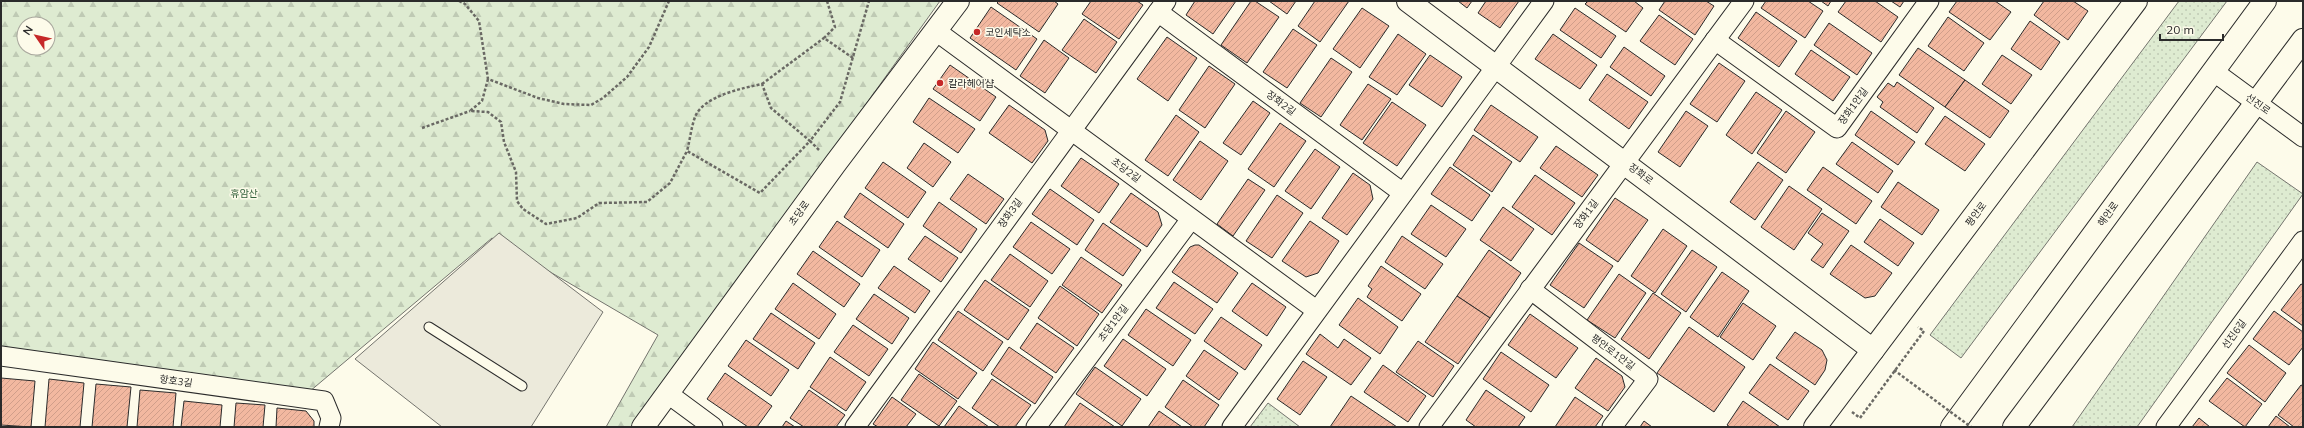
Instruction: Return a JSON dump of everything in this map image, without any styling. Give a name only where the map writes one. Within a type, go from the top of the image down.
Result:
[{"type":"street","name":"초당로","points":[[643,427],[835,164],[958,1]]},
{"type":"street","name":"장화로","points":[[1408,1],[1625,162],[1873,350]]},
{"type":"street","points":[[1232,427],[1316,310],[1544,1]]},
{"type":"street","name":"장화1길","points":[[1429,427],[1744,1]]},
{"type":"street","name":"장화1안길","points":[[1716,40],[1838,128],[1929,1]]},
{"type":"street","name":"평안로","points":[[1815,427],[2136,1]]},
{"type":"street","name":"해안로","points":[[1952,427],[2265,1]]},
{"type":"street","name":"장화3길","points":[[855,427],[1162,6]]},
{"type":"street","name":"장화2길","points":[[1162,6],[1403,194]]},
{"type":"street","name":"초당2길","points":[[936,31],[1316,310]]},
{"type":"street","points":[[2014,427],[2303,40]]},
{"type":"street","name":"선진로","points":[[2213,71],[2303,137]]},
{"type":"street","name":"초당1안길","points":[[1036,427],[1191,218]]},
{"type":"street","name":"선진6길","points":[[2166,427],[2303,241]]},
{"type":"street","name":"평안로1안길","points":[[1530,289],[1648,379],[1612,427]]},
{"type":"street","name":"항호3길","points":[[1,356],[324,401],[331,418],[330,427]]},
{"type":"street","points":[[667,393],[713,427]]},
{"type":"lane","points":[[429,326],[522,386]]},
{"type":"path","points":[[422,128],[470,111],[482,101],[488,79],[480,21],[465,4],[459,1]]},
{"type":"path","points":[[488,79],[538,98],[564,104],[591,105],[603,98],[627,77],[649,47],[669,1]]},
{"type":"path","points":[[470,111],[488,112],[502,122],[504,142],[516,172],[517,201],[523,209],[546,224],[577,218],[599,203],[647,202],[670,183],[687,151],[695,116],[707,104],[735,89],[762,84],[824,38],[835,27],[827,1]]},
{"type":"path","points":[[687,151],[760,193],[810,141],[840,102],[870,1]]},
{"type":"path","points":[[824,38],[852,58]]},
{"type":"path","points":[[762,84],[771,108],[835,164]]},
{"type":"path","points":[[1860,418],[1924,331]]},
{"type":"path","points":[[1894,370],[1971,427]]},
{"type":"green space","name":"휴암산","points":[[1,1],[940,1],[634,427],[606,427],[658,335],[492,238],[303,397],[1,350]]},
{"type":"green space","points":[[2179,1],[2227,1],[1961,358],[1930,335]]},
{"type":"green space","points":[[2257,162],[2303,194],[2137,427],[2072,427]]},
{"type":"green space","points":[[1268,403],[1300,427],[1250,427]]},
{"type":"shaded area","points":[[499,233],[603,312],[531,427],[442,427],[355,359]]},
{"type":"building","points":[[999,1],[1054,1],[1058,4],[1039,32],[997,3]]},
{"type":"building","points":[[1091,1],[1137,1],[1143,5],[1119,39],[1082,14]]},
{"type":"building","points":[[1195,1],[1236,1],[1213,34],[1186,15]]},
{"type":"building","points":[[1251,1],[1255,1],[1279,17],[1247,63],[1221,45]]},
{"type":"building","points":[[1269,1],[1296,1],[1287,14]]},
{"type":"building","points":[[1315,1],[1349,1],[1320,42],[1298,26]]},
{"type":"building","points":[[1458,1],[1472,1],[1467,8]]},
{"type":"building","points":[[1486,1],[1519,1],[1500,28],[1478,13]]},
{"type":"building","points":[[1588,1],[1634,1],[1643,8],[1626,32],[1585,4]]},
{"type":"building","points":[[1665,1],[1706,1],[1714,6],[1695,35],[1659,10]]},
{"type":"building","points":[[1766,1],[1808,1],[1823,11],[1805,38],[1761,8]]},
{"type":"building","points":[[1821,1],[1831,1],[1828,6]]},
{"type":"building","points":[[1846,1],[1875,1],[1898,17],[1881,42],[1838,12]]},
{"type":"building","points":[[1891,1],[1904,1],[1900,7]]},
{"type":"building","points":[[1957,1],[1995,1],[2011,12],[1990,40],[1949,12]]},
{"type":"building","points":[[2044,1],[2073,1],[2088,11],[2068,40],[2034,15]]},
{"type":"building","points":[[991,7],[1037,39],[1016,70],[970,38]]},
{"type":"building","points":[[1362,8],[1389,26],[1360,68],[1333,49]]},
{"type":"building","points":[[1575,8],[1616,36],[1601,58],[1560,30]]},
{"type":"building","points":[[1756,12],[1797,41],[1779,67],[1738,38]]},
{"type":"building","points":[[1659,15],[1693,39],[1675,65],[1640,41]]},
{"type":"building","points":[[1948,17],[1984,43],[1964,71],[1928,46]]},
{"type":"building","points":[[1084,19],[1117,42],[1096,73],[1062,50]]},
{"type":"building","points":[[2030,21],[2060,42],[2041,70],[2011,49]]},
{"type":"building","points":[[1829,23],[1872,53],[1857,75],[1814,45]]},
{"type":"building","points":[[1293,29],[1317,45],[1287,88],[1263,72]]},
{"type":"building","points":[[1398,34],[1426,54],[1397,95],[1369,77]]},
{"type":"building","points":[[1553,34],[1597,65],[1580,89],[1535,59]]},
{"type":"building","points":[[1167,37],[1197,58],[1168,101],[1137,79]]},
{"type":"building","points":[[1044,40],[1069,58],[1045,93],[1020,76]]},
{"type":"building","points":[[1624,47],[1665,76],[1651,96],[1610,67]]},
{"type":"building","points":[[1918,48],[1965,80],[1945,107],[1899,75]]},
{"type":"building","points":[[1811,50],[1850,77],[1833,101],[1795,74]]},
{"type":"building","points":[[1430,55],[1462,77],[1442,107],[1409,85]]},
{"type":"building","points":[[2002,55],[2032,75],[2011,104],[1982,84]]},
{"type":"building","points":[[1331,58],[1352,72],[1321,117],[1300,103]]},
{"type":"building","points":[[1719,63],[1745,81],[1717,122],[1690,104]]},
{"type":"building","points":[[950,65],[996,97],[980,121],[933,89]]},
{"type":"building","points":[[1209,66],[1235,84],[1205,128],[1179,110]]},
{"type":"building","points":[[1607,74],[1648,102],[1629,129],[1589,100]]},
{"type":"building","points":[[1965,80],[2009,111],[1990,138],[1945,107]]},
{"type":"building","points":[[1897,82],[1934,108],[1917,133],[1880,107],[1883,102],[1877,97],[1888,83],[1894,87]]},
{"type":"building","points":[[1368,84],[1391,99],[1362,140],[1340,125]]},
{"type":"building","points":[[1756,92],[1782,110],[1752,154],[1726,135]]},
{"type":"building","points":[[929,98],[975,129],[958,153],[913,122]]},
{"type":"building","points":[[1253,101],[1270,113],[1241,155],[1223,143]]},
{"type":"building","points":[[1392,102],[1426,125],[1397,166],[1363,143]]},
{"type":"building","points":[[1009,105],[1045,130],[1048,141],[1032,163],[989,133]]},
{"type":"building","points":[[1491,105],[1538,137],[1520,162],[1474,130]]},
{"type":"building","points":[[1686,111],[1708,126],[1680,167],[1658,152]]},
{"type":"building","points":[[1786,111],[1815,132],[1786,173],[1757,153]]},
{"type":"building","points":[[1871,111],[1915,142],[1898,165],[1855,135]]},
{"type":"building","points":[[1176,115],[1199,132],[1168,176],[1145,160]]},
{"type":"building","points":[[1945,116],[1985,144],[1965,171],[1925,144]]},
{"type":"building","points":[[1280,123],[1306,141],[1274,187],[1248,169]]},
{"type":"building","points":[[1473,135],[1512,162],[1492,192],[1453,165]]},
{"type":"building","points":[[1200,141],[1228,161],[1201,200],[1173,180]]},
{"type":"building","points":[[1852,142],[1893,171],[1878,193],[1836,164]]},
{"type":"building","points":[[924,143],[951,162],[933,187],[907,168]]},
{"type":"building","points":[[1556,146],[1598,175],[1582,197],[1540,168]]},
{"type":"building","points":[[1315,149],[1340,167],[1311,209],[1285,191]]},
{"type":"building","points":[[1081,158],[1119,184],[1099,213],[1061,186]]},
{"type":"building","points":[[883,162],[926,192],[908,218],[865,188]]},
{"type":"building","points":[[1758,162],[1783,180],[1755,220],[1730,202]]},
{"type":"building","points":[[1450,167],[1490,195],[1472,221],[1431,194]]},
{"type":"building","points":[[1823,167],[1872,201],[1856,224],[1807,190]]},
{"type":"building","points":[[1353,173],[1370,185],[1373,199],[1347,235],[1322,218]]},
{"type":"building","points":[[968,174],[1004,199],[986,224],[950,199]]},
{"type":"building","points":[[1535,175],[1575,203],[1552,235],[1512,207]]},
{"type":"building","points":[[1248,179],[1265,190],[1233,236],[1217,224]]},
{"type":"building","points":[[1898,182],[1939,210],[1922,235],[1881,207]]},
{"type":"building","points":[[1789,186],[1822,209],[1794,250],[1761,227]]},
{"type":"building","points":[[1050,189],[1094,220],[1077,245],[1032,214]]},
{"type":"building","points":[[860,193],[904,224],[888,248],[844,217]]},
{"type":"building","points":[[1131,193],[1158,212],[1162,225],[1147,247],[1110,222]]},
{"type":"building","points":[[1277,195],[1303,213],[1272,258],[1246,241]]},
{"type":"building","points":[[1615,198],[1648,220],[1618,262],[1586,240]]},
{"type":"building","points":[[939,202],[977,229],[961,253],[923,226]]},
{"type":"building","points":[[1431,205],[1466,229],[1446,257],[1411,234]]},
{"type":"building","points":[[1503,207],[1534,229],[1511,261],[1480,240]]},
{"type":"building","points":[[1822,213],[1849,231],[1823,268],[1811,260],[1823,244],[1808,233]]},
{"type":"building","points":[[1880,219],[1914,243],[1898,266],[1864,242]]},
{"type":"building","points":[[837,221],[880,250],[862,277],[819,247]]},
{"type":"building","points":[[1310,221],[1339,241],[1318,273],[1306,277],[1282,261]]},
{"type":"building","points":[[1031,222],[1070,249],[1052,274],[1013,247]]},
{"type":"building","points":[[1103,223],[1141,250],[1123,276],[1085,250]]},
{"type":"building","points":[[1663,229],[1687,246],[1655,293],[1631,276]]},
{"type":"building","points":[[925,236],[958,258],[941,282],[908,259]]},
{"type":"building","points":[[1402,236],[1443,264],[1425,289],[1385,262]]},
{"type":"building","points":[[1579,243],[1613,266],[1584,308],[1550,285]]},
{"type":"building","points":[[1199,245],[1238,273],[1217,303],[1172,272],[1190,247]]},
{"type":"building","points":[[1851,245],[1892,273],[1875,296],[1865,298],[1830,274]]},
{"type":"building","points":[[1489,250],[1521,273],[1490,318],[1457,296]]},
{"type":"building","points":[[1692,250],[1717,267],[1686,312],[1661,294]]},
{"type":"building","points":[[813,251],[860,284],[844,307],[797,274]]},
{"type":"building","points":[[1010,254],[1048,281],[1030,307],[991,280]]},
{"type":"building","points":[[1081,257],[1122,285],[1102,313],[1062,285]]},
{"type":"building","points":[[894,266],[930,291],[915,313],[878,288]]},
{"type":"building","points":[[1381,266],[1421,294],[1402,321],[1367,297],[1372,289],[1368,286]]},
{"type":"building","points":[[1722,272],[1749,291],[1718,337],[1690,317]]},
{"type":"building","points":[[1619,274],[1646,293],[1615,338],[1587,320]]},
{"type":"building","points":[[985,280],[1029,310],[1008,340],[964,310]]},
{"type":"building","points":[[1174,282],[1213,309],[1195,334],[1156,308]]},
{"type":"building","points":[[793,283],[836,314],[819,339],[775,309]]},
{"type":"building","points":[[1252,283],[1286,307],[1267,336],[1232,311]]},
{"type":"building","points":[[2301,284],[2303,285],[2303,326],[2281,310]]},
{"type":"building","points":[[1060,286],[1099,314],[1077,346],[1038,318]]},
{"type":"building","points":[[1653,293],[1681,313],[1649,359],[1621,339]]},
{"type":"building","points":[[874,294],[909,318],[892,344],[856,319]]},
{"type":"building","points":[[1457,296],[1490,318],[1458,364],[1425,342]]},
{"type":"building","points":[[1358,298],[1398,327],[1380,354],[1339,325]]},
{"type":"building","points":[[1743,303],[1776,326],[1753,360],[1720,337]]},
{"type":"building","points":[[1146,309],[1191,340],[1173,366],[1128,335]]},
{"type":"building","points":[[958,311],[1003,342],[983,371],[938,340]]},
{"type":"building","points":[[2274,311],[2303,332],[2303,347],[2289,365],[2253,339]]},
{"type":"building","points":[[771,313],[815,343],[798,369],[753,339]]},
{"type":"building","points":[[1530,314],[1578,348],[1556,378],[1508,345]]},
{"type":"building","points":[[1221,317],[1262,345],[1245,370],[1204,341]]},
{"type":"building","points":[[1037,323],[1074,348],[1056,373],[1020,348]]},
{"type":"building","points":[[853,325],[888,349],[869,376],[834,352]]},
{"type":"building","points":[[1689,327],[1745,367],[1714,412],[1657,373]]},
{"type":"building","points":[[1795,332],[1822,350],[1827,360],[1825,370],[1815,385],[1776,358]]},
{"type":"building","points":[[1320,334],[1338,348],[1344,339],[1371,358],[1351,385],[1306,354]]},
{"type":"building","points":[[1123,339],[1166,369],[1147,396],[1104,366]]},
{"type":"building","points":[[746,340],[789,370],[771,396],[728,366]]},
{"type":"building","points":[[1418,341],[1454,366],[1433,397],[1396,372]]},
{"type":"building","points":[[933,342],[977,373],[958,399],[915,369]]},
{"type":"building","points":[[2249,345],[2286,373],[2265,402],[2227,373]]},
{"type":"building","points":[[1009,347],[1053,377],[1035,404],[991,374]]},
{"type":"building","points":[[1204,350],[1238,373],[1219,400],[1186,376]]},
{"type":"building","points":[[1501,352],[1549,385],[1531,412],[1483,379]]},
{"type":"building","points":[[830,357],[866,382],[846,411],[810,387]]},
{"type":"building","points":[[1596,358],[1622,376],[1625,387],[1608,411],[1575,388]]},
{"type":"building","points":[[1303,361],[1327,377],[1300,415],[1277,399]]},
{"type":"building","points":[[1770,364],[1809,391],[1788,420],[1749,393]]},
{"type":"building","points":[[1383,365],[1426,396],[1408,422],[1364,392]]},
{"type":"building","points":[[1095,367],[1141,399],[1122,426],[1076,394]]},
{"type":"building","points":[[725,373],[772,406],[757,427],[748,427],[707,399]]},
{"type":"building","points":[[919,374],[957,401],[939,426],[901,400]]},
{"type":"building","points":[[1,378],[35,381],[31,427],[1,425]]},
{"type":"building","points":[[2227,378],[2262,404],[2245,427],[2209,401]]},
{"type":"building","points":[[49,379],[84,383],[80,427],[45,427]]},
{"type":"building","points":[[992,379],[1031,405],[1015,427],[1000,427],[972,408]]},
{"type":"building","points":[[1183,380],[1219,405],[1204,427],[1193,427],[1165,407]]},
{"type":"building","points":[[96,384],[131,387],[127,427],[92,427]]},
{"type":"building","points":[[2301,385],[2303,386],[2303,427],[2294,427],[2278,415]]},
{"type":"building","points":[[140,390],[176,393],[173,427],[137,427]]},
{"type":"building","points":[[809,390],[845,415],[836,427],[804,427],[790,418]]},
{"type":"building","points":[[1486,390],[1525,417],[1518,427],[1476,427],[1466,420]]},
{"type":"building","points":[[1351,396],[1397,427],[1330,427]]},
{"type":"building","points":[[892,397],[916,414],[906,427],[878,427],[873,424]]},
{"type":"building","points":[[1575,397],[1603,416],[1595,427],[1555,427]]},
{"type":"building","points":[[184,401],[222,405],[220,427],[181,427]]},
{"type":"building","points":[[1743,401],[1780,427],[1730,427],[1727,425]]},
{"type":"building","points":[[236,403],[265,405],[263,427],[234,427]]},
{"type":"building","points":[[1080,403],[1115,427],[1064,427]]},
{"type":"building","points":[[959,406],[989,427],[944,427]]},
{"type":"building","points":[[277,408],[306,411],[314,421],[314,427],[276,427]]},
{"type":"building","points":[[1159,411],[1182,427],[1148,427]]},
{"type":"building","points":[[2276,416],[2290,427],[2268,427]]},
{"type":"building","points":[[2199,418],[2210,427],[2192,427]]},
{"type":"building","points":[[786,421],[795,427],[782,427]]},
{"type":"building","points":[[1644,421],[1652,427],[1640,427]]},
{"type":"place","name":"코인세탁소","points":[[977,32]]},
{"type":"place","name":"칼라헤어샵","points":[[940,83]]}]
